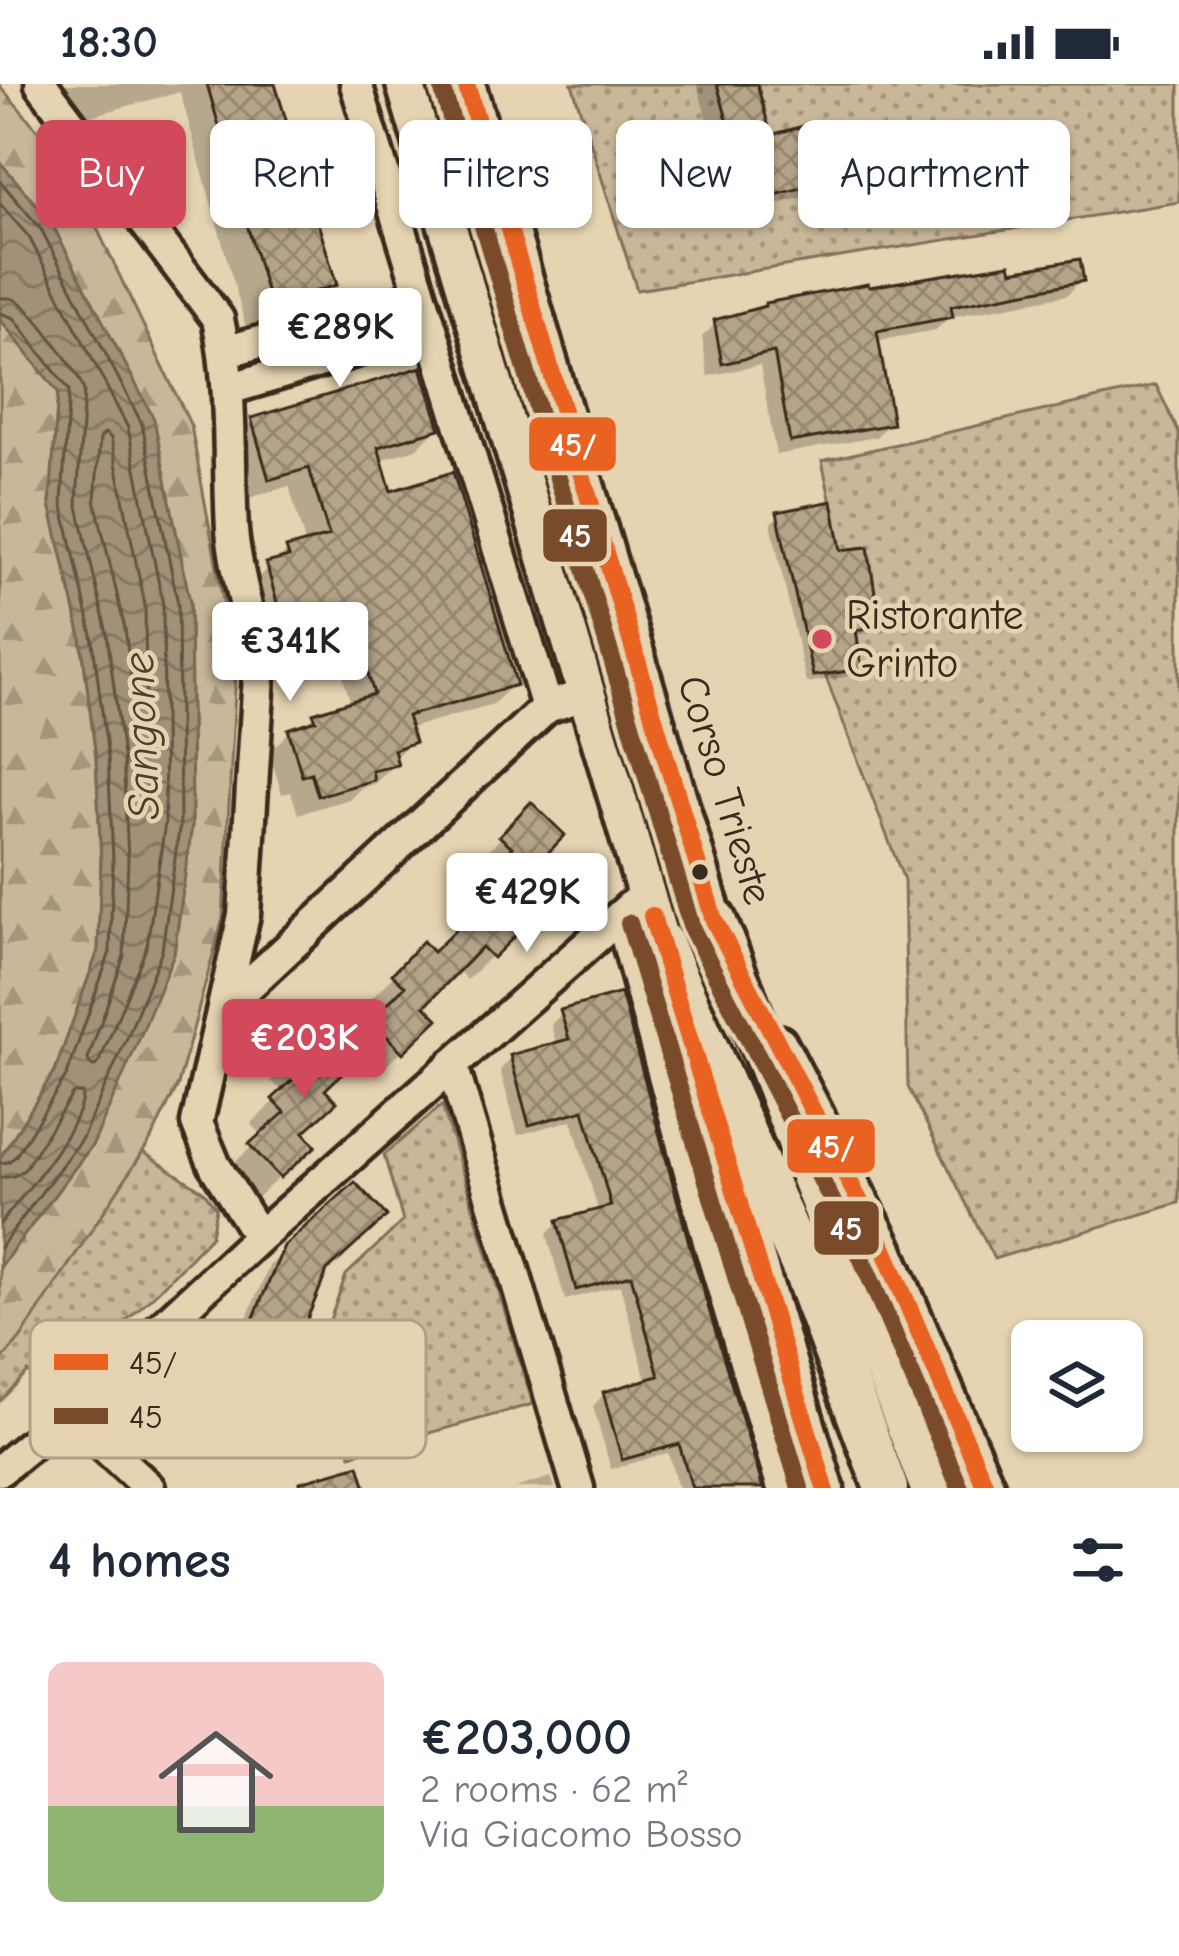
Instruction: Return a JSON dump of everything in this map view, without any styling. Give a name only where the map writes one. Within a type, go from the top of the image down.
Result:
[{"type":"highway","points":[[715,920],[932,1488]]},
{"type":"highway","points":[[660,942],[804,1269],[886,1488]]},
{"type":"main road","points":[[405,84],[586,694],[633,905],[660,942],[825,1488]]},
{"type":"main road","name":"Corso Trieste","points":[[466,84],[715,920],[883,1247],[986,1488]]},
{"type":"street","points":[[41,84],[218,319],[225,352],[232,534],[259,675],[244,915],[197,1123],[215,1166],[259,1237]]},
{"type":"street","points":[[356,84],[547,707]]},
{"type":"street","points":[[225,352],[421,296]]},
{"type":"street","points":[[229,388],[431,328]]},
{"type":"street","points":[[224,1008],[547,707],[586,694]]},
{"type":"street","points":[[169,1320],[633,905],[710,1244],[783,1488]]},
{"type":"street","points":[[452,1065],[578,1488]]},
{"type":"street","points":[[0,1470],[30,1445]]},
{"type":"street","points":[[117,1458],[149,1488]]},
{"type":"green space","points":[[572,84],[1179,84],[1179,202],[1070,220],[1070,120],[798,120],[798,228],[1019,228],[637,290],[617,228],[774,228],[774,120],[616,120],[616,223],[592,147],[592,120],[583,120]]},
{"type":"green space","points":[[0,86],[36,128],[36,204],[0,162]]},
{"type":"green space","points":[[53,228],[97,228],[191,426],[236,671],[223,918],[178,1085],[150,1141],[20,1339],[0,1362],[0,1267],[93,1144],[174,953],[192,825],[190,602]]},
{"type":"green space","points":[[0,319],[58,392],[50,504],[81,637],[96,758],[101,860],[98,951],[55,1071],[0,1158]]},
{"type":"green space","points":[[1156,385],[1179,433],[1179,1203],[994,1259],[908,1087],[904,880],[825,675],[862,669],[856,630],[879,625],[868,547],[841,550],[822,461]]},
{"type":"green space","points":[[442,1105],[533,1404],[426,1434],[426,1320],[330,1320],[346,1275],[403,1221],[384,1155]]},
{"type":"green space","points":[[143,1152],[204,1192],[216,1208],[211,1236],[127,1320],[32,1320]]},
{"type":"green space","points":[[30,1324],[30,1374],[0,1401],[0,1362]]},
{"type":"water","name":"Sangone","points":[[0,162],[36,204],[36,228],[54,228],[154,419],[190,602],[192,825],[174,953],[138,1042],[93,1144],[0,1267],[0,1158],[55,1071],[98,951],[101,860],[96,758],[81,637],[50,504],[58,392],[0,319]]},
{"type":"building","points":[[207,84],[275,84],[286,120],[217,120]]},
{"type":"building","points":[[717,84],[757,84],[767,120],[727,120]]},
{"type":"building","points":[[798,127],[798,189],[774,195],[774,134]]},
{"type":"building","points":[[248,228],[319,228],[337,285],[270,305]]},
{"type":"building","points":[[1080,259],[1084,281],[951,306],[953,317],[877,331],[893,424],[790,442],[774,352],[722,364],[714,320],[765,303],[1010,264],[1012,271]]},
{"type":"building","points":[[421,367],[440,429],[378,447],[391,491],[453,472],[517,685],[407,716],[415,742],[394,750],[398,765],[372,771],[374,780],[318,796],[311,773],[302,776],[288,729],[316,720],[313,713],[374,694],[355,628],[298,644],[291,619],[282,621],[266,563],[289,557],[286,548],[329,536],[309,468],[269,480],[251,418]]},
{"type":"building","points":[[832,501],[841,550],[868,547],[880,626],[856,630],[862,669],[813,676],[777,512]]},
{"type":"building","points":[[531,802],[565,835],[534,868],[545,879],[514,912],[527,924],[493,958],[482,947],[425,1006],[438,1019],[403,1053],[371,1020],[405,986],[392,974],[423,941],[433,952],[494,892],[481,879],[512,847],[499,836]]},
{"type":"building","points":[[621,993],[763,1488],[692,1488],[679,1444],[622,1460],[603,1392],[659,1376],[631,1275],[576,1290],[557,1220],[611,1206],[584,1110],[529,1125],[510,1055],[569,1039],[560,1010]]},
{"type":"building","points":[[326,1024],[358,1058],[325,1090],[337,1102],[304,1132],[316,1146],[280,1178],[249,1144],[285,1112],[272,1099],[305,1068],[292,1056]]},
{"type":"building","points":[[355,1182],[387,1216],[327,1271],[307,1320],[253,1320],[284,1246]]},
{"type":"building","points":[[359,1465],[366,1488],[301,1488],[300,1482]]},
{"type":"transit line","name":"45/","points":[[466,84],[714,920],[883,1247],[986,1488]]},
{"type":"transit line","name":"45","points":[[443,91],[692,929],[861,1257],[960,1488]]},
{"type":"transit line","name":"45/","points":[[652,916],[825,1488]]},
{"type":"transit line","name":"45","points":[[629,923],[800,1488]]},
{"type":"place","name":"Ristorante Grinto","points":[[822,639]]}]
